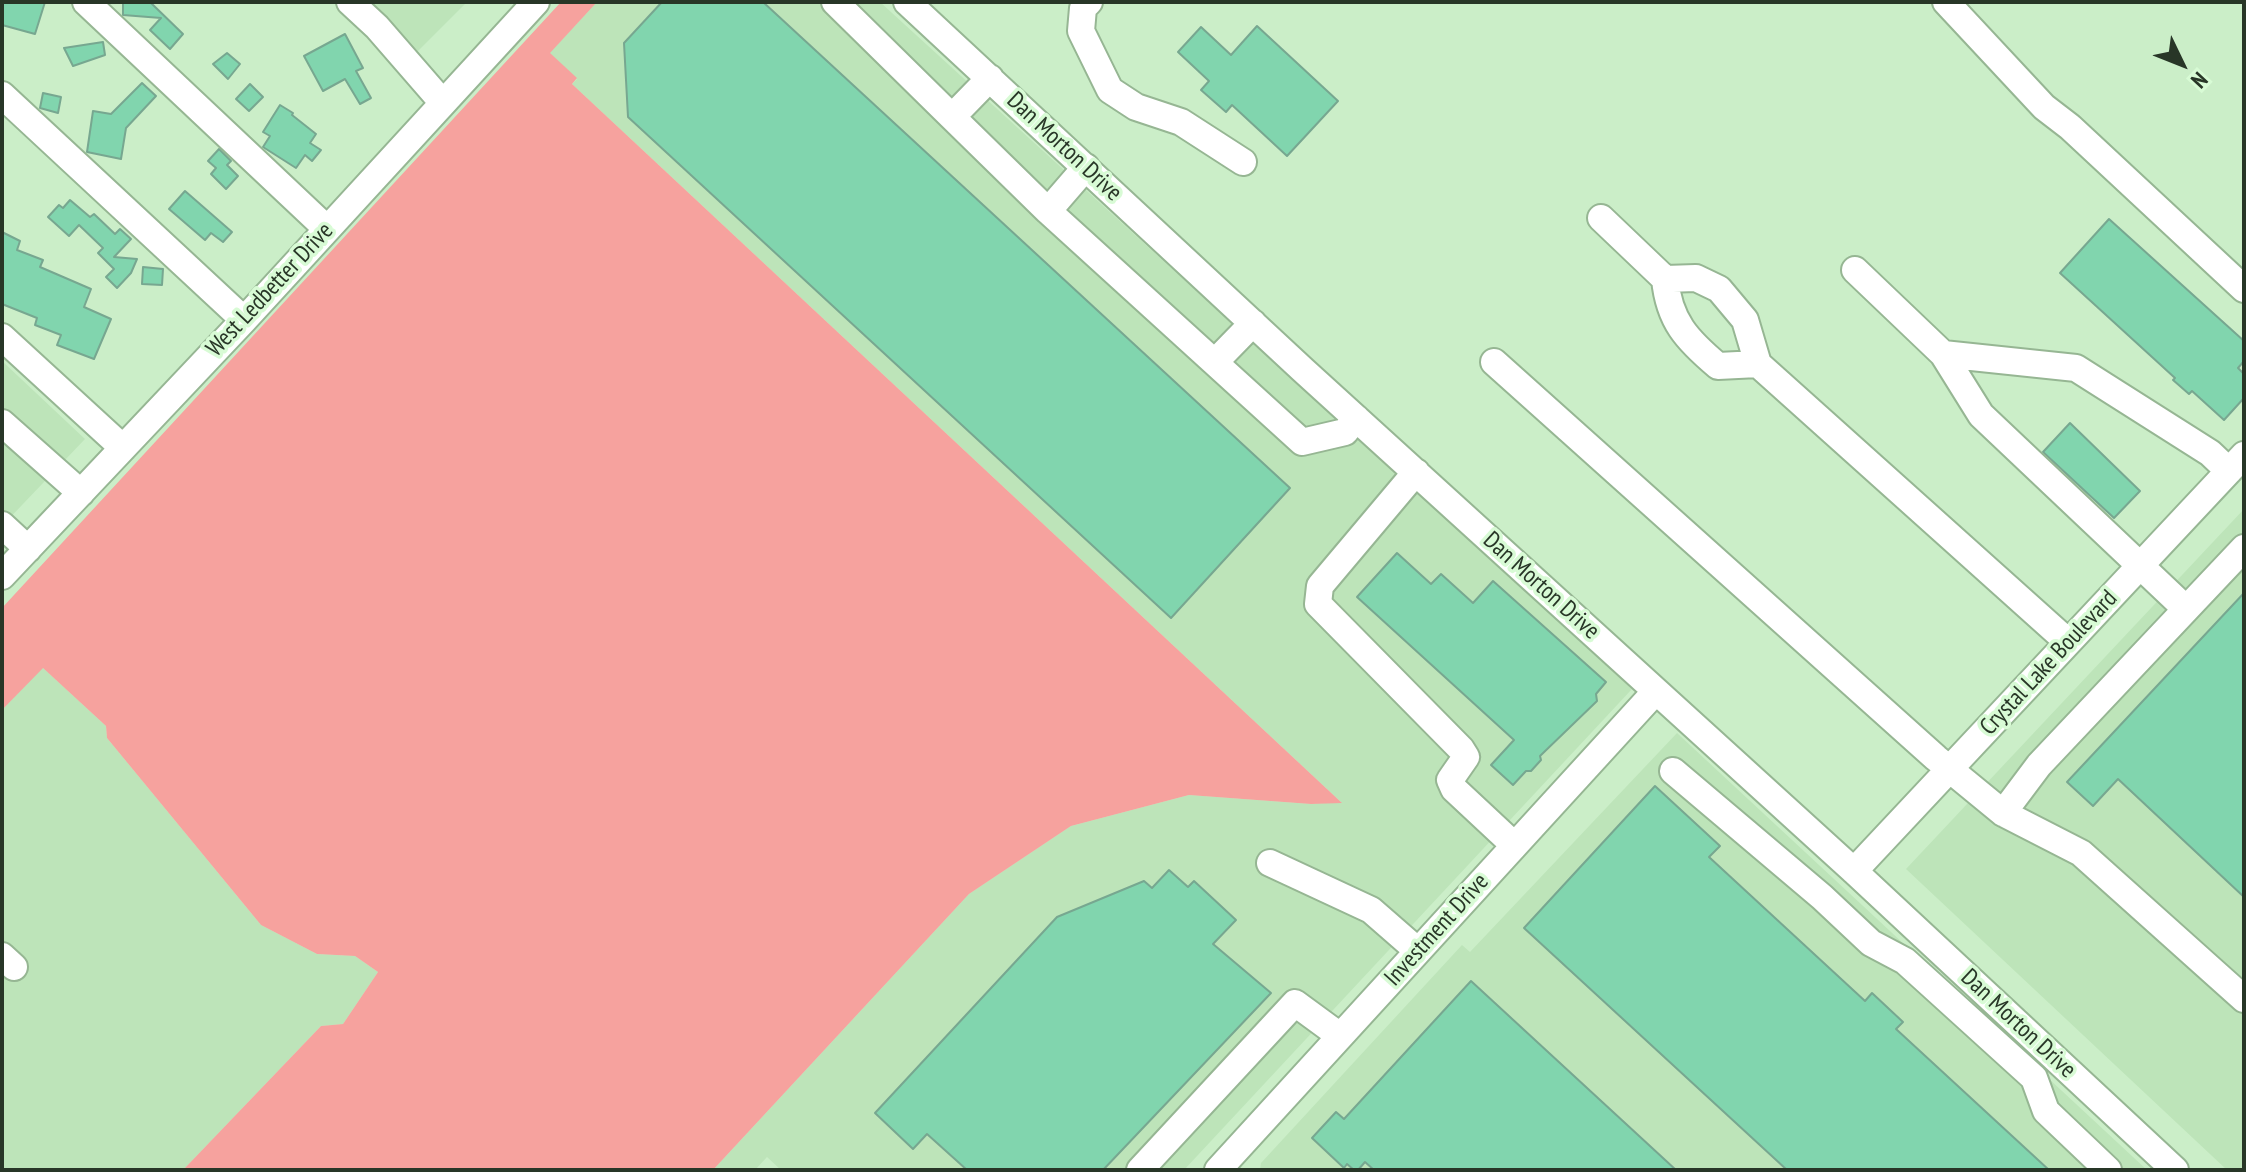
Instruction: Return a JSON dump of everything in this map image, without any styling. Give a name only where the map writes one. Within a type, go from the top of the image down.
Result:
[{"type":"street","points":[[86,2],[327,229]]},
{"type":"street","points":[[350,2],[377,27],[443,103]]},
{"type":"street","points":[[835,2],[1048,211],[1302,442],[1345,432],[1356,418]]},
{"type":"street","name":"Dan Morton Drive","points":[[907,2],[1356,418],[1854,871],[2175,1170]]},
{"type":"street","points":[[1946,2],[2044,107],[2070,127],[2244,289]]},
{"type":"street","name":"West Ledbetter Drive","points":[[2,576],[244,320],[531,4]]},
{"type":"street","points":[[1083,4],[1081,31],[1110,90],[1136,107],[1181,122],[1243,162]]},
{"type":"street","points":[[952,117],[990,78]]},
{"type":"street","points":[[2,95],[244,320]]},
{"type":"street","points":[[1048,211],[1086,167]]},
{"type":"street","points":[[1601,218],[1665,279],[1667,303],[1679,326],[1697,348],[1718,366],[1758,364]]},
{"type":"street","points":[[1855,270],[1943,354],[1981,415],[2186,609]]},
{"type":"street","points":[[1665,279],[1696,278],[1719,289],[1745,320],[1758,364],[2068,642]]},
{"type":"street","points":[[1215,362],[1253,323]]},
{"type":"street","points":[[2,337],[123,448]]},
{"type":"street","points":[[1943,354],[2076,368],[2210,453],[2236,463]]},
{"type":"street","points":[[1494,362],[1949,769],[2003,813],[2081,853],[2244,999]]},
{"type":"street","points":[[2,423],[81,493]]},
{"type":"street","name":"Crystal Lake Boulevard","points":[[1854,871],[2236,463]]},
{"type":"street","points":[[1416,472],[1320,586],[1318,604],[1461,749],[1466,757],[1450,780],[1454,789],[1514,845]]},
{"type":"street","points":[[2,525],[28,549]]},
{"type":"street","points":[[2003,813],[2039,765],[2244,548]]},
{"type":"street","name":"Investment Drive","points":[[1218,1170],[1656,691]]},
{"type":"street","points":[[1673,771],[1822,897],[1871,943],[1905,961],[2034,1078],[2046,1111],[2108,1170]]},
{"type":"street","points":[[1270,863],[1371,910],[1418,951]]},
{"type":"street","points":[[1933,986],[1954,964]]},
{"type":"street","points":[[1140,1170],[1295,1003],[1340,1036]]},
{"type":"street","points":[[2034,1078],[2053,1056]]},
{"type":"street","points":[[2065,1129],[2096,1096]]},
{"type":"shaded area","points":[[360,2],[467,2],[415,54]]},
{"type":"shaded area","points":[[561,2],[597,2],[550,53],[577,78],[572,84],[1342,803],[1311,804],[1189,795],[1071,826],[969,894],[713,1170],[183,1170],[321,1026],[343,1024],[378,972],[355,956],[317,954],[261,925],[107,738],[106,726],[43,668],[2,710],[2,608]]},
{"type":"shaded area","points":[[597,2],[880,2],[1632,689],[1184,1170],[781,1170],[767,1157],[755,1170],[713,1170],[969,894],[1071,826],[1189,795],[1311,804],[1341,802],[572,84],[577,79],[549,53]]},
{"type":"shaded area","points":[[2,361],[85,439],[2,526]]},
{"type":"shaded area","points":[[2244,509],[2244,1170],[2227,1170],[1906,869]]},
{"type":"shaded area","points":[[42,667],[106,726],[107,738],[261,925],[317,954],[355,956],[378,972],[343,1024],[321,1026],[183,1170],[2,1170],[2,710]]},
{"type":"shaded area","points":[[1677,733],[2147,1170],[1260,1170],[1261,1163],[1462,945],[1470,952]]},
{"type":"building","points":[[2,2],[45,2],[35,34],[2,25]]},
{"type":"building","points":[[123,2],[150,2],[183,34],[170,49],[150,30],[161,18],[123,15]]},
{"type":"building","points":[[662,2],[763,2],[1290,488],[1171,618],[628,117],[624,43]]},
{"type":"building","points":[[1257,26],[1338,101],[1287,156],[1232,105],[1226,112],[1201,90],[1209,81],[1178,52],[1201,27],[1231,55]]},
{"type":"building","points":[[345,34],[363,68],[356,71],[371,98],[360,104],[345,79],[323,91],[304,56]]},
{"type":"building","points":[[103,42],[105,55],[73,66],[64,48]]},
{"type":"building","points":[[227,53],[240,64],[228,79],[213,64]]},
{"type":"building","points":[[142,83],[156,96],[126,128],[121,159],[87,152],[93,111],[111,114]]},
{"type":"building","points":[[250,84],[263,97],[249,111],[236,99]]},
{"type":"building","points":[[43,93],[61,97],[58,113],[40,108]]},
{"type":"building","points":[[280,105],[316,134],[310,143],[321,150],[312,161],[305,155],[296,168],[263,147],[270,136],[263,132]]},
{"type":"building","points":[[219,149],[231,161],[227,165],[238,176],[226,189],[211,174],[216,168],[208,161]]},
{"type":"building","points":[[185,191],[232,232],[223,242],[211,233],[205,240],[169,209]]},
{"type":"building","points":[[70,200],[90,217],[94,214],[115,234],[120,229],[131,239],[114,257],[137,259],[131,273],[117,288],[106,277],[114,269],[98,253],[103,248],[79,225],[69,236],[48,217],[59,205],[63,208]]},
{"type":"building","points":[[2109,219],[2244,341],[2244,361],[2238,368],[2244,374],[2244,398],[2224,420],[2192,391],[2189,394],[2173,380],[2175,378],[2060,273]]},
{"type":"building","points":[[2,232],[20,241],[17,250],[43,260],[40,267],[91,289],[84,307],[111,319],[94,359],[57,345],[61,335],[35,325],[37,318],[2,304]]},
{"type":"building","points":[[143,267],[163,269],[162,285],[142,284]]},
{"type":"building","points":[[2070,423],[2140,491],[2114,518],[2043,452]]},
{"type":"building","points":[[1397,553],[1431,584],[1441,574],[1473,603],[1493,581],[1606,682],[1596,694],[1597,701],[1540,756],[1541,760],[1531,771],[1526,771],[1513,785],[1491,765],[1514,740],[1357,597]]},
{"type":"building","points":[[2244,593],[2244,897],[2118,779],[2093,806],[2067,782]]},
{"type":"building","points":[[1655,786],[1720,846],[1709,857],[1865,1001],[1872,993],[1903,1022],[1896,1029],[2049,1170],[1787,1170],[1524,928]]},
{"type":"building","points":[[1169,870],[1188,887],[1194,881],[1236,920],[1213,944],[1271,993],[1103,1170],[967,1170],[927,1134],[913,1149],[875,1113],[1057,917],[1144,881],[1152,888]]},
{"type":"building","points":[[1471,981],[1676,1170],[1374,1170],[1365,1162],[1358,1170],[1347,1164],[1344,1168],[1312,1138],[1336,1112],[1344,1119]]}]
